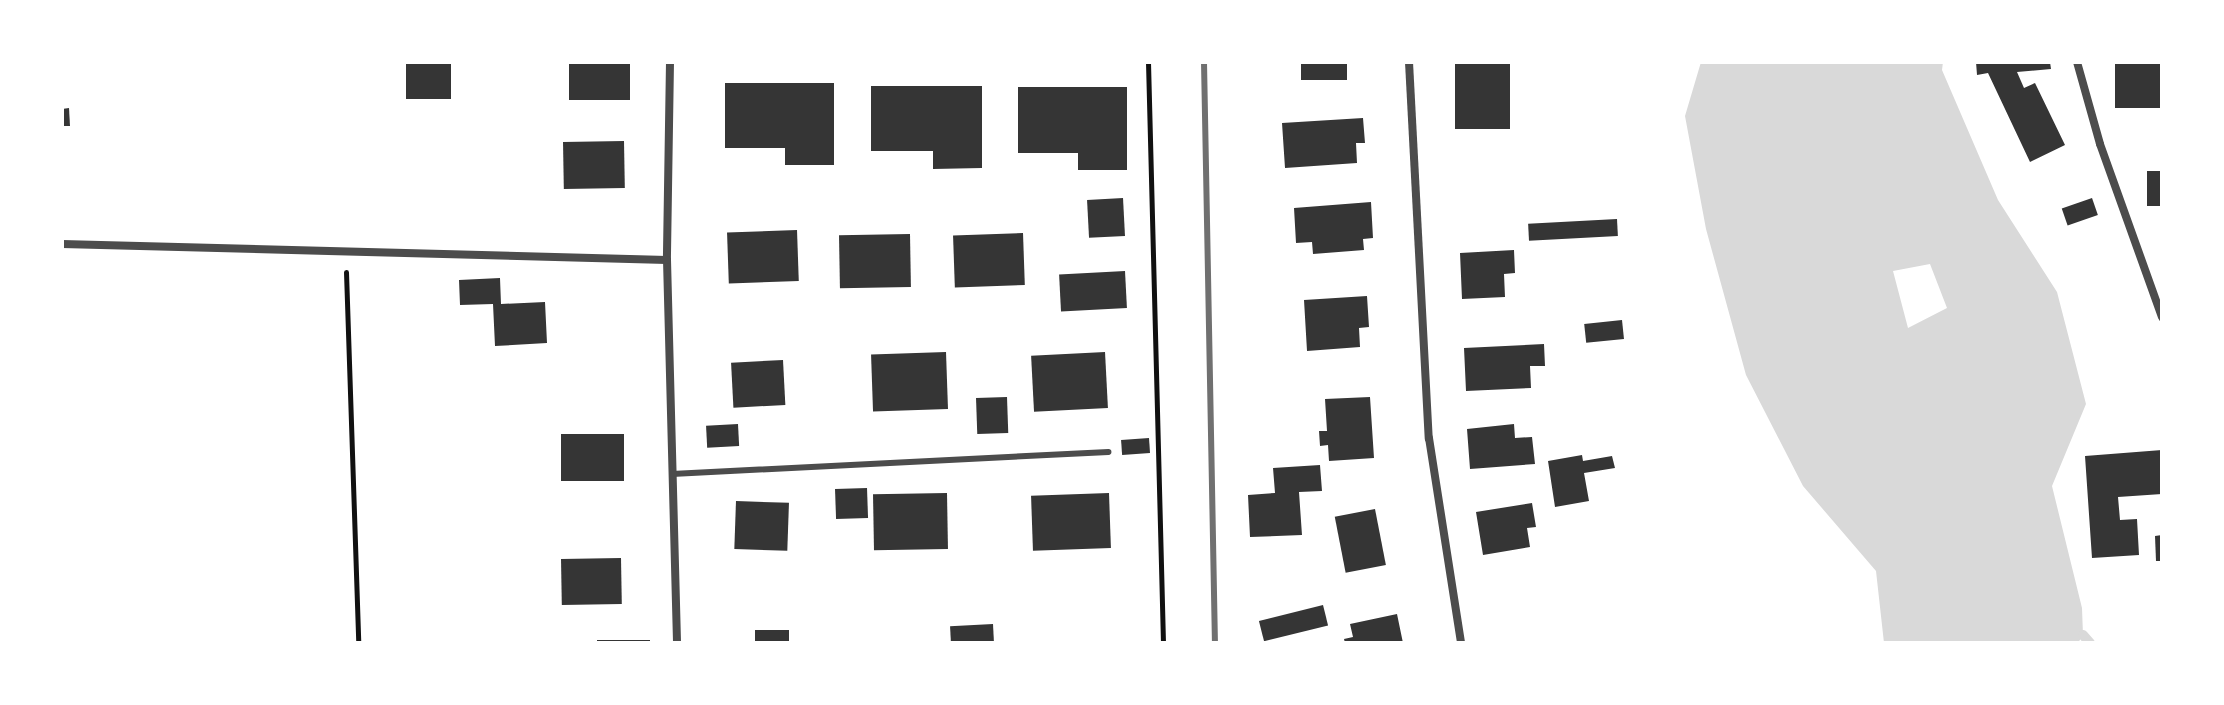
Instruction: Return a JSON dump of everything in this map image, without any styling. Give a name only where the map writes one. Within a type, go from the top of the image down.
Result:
[{"type":"street","points":[[670,62],[667,260],[677,643]]},
{"type":"street","points":[[1409,62],[1429,438],[1461,643]]},
{"type":"street","points":[[2077,62],[2100,144],[2162,317]]},
{"type":"street","points":[[62,244],[667,260]]},
{"type":"lane","points":[[672,474],[1108,452]]},
{"type":"path","points":[[1148,62],[1163,643]]},
{"type":"path","points":[[346,250],[358,643]]},
{"type":"shaded area","points":[[1701,62],[1943,62],[1942,70],[1998,200],[2057,292],[2086,404],[2052,486],[2082,608],[2083,635],[2078,643],[1884,643],[1876,571],[1803,486],[1746,375],[1706,229],[1685,116]],"holes":[[[1930,264],[1947,308],[1908,328],[1893,271]]]},
{"type":"building","points":[[406,62],[451,62],[451,99],[406,99]]},
{"type":"building","points":[[569,62],[630,62],[630,100],[569,100]]},
{"type":"building","points":[[1301,62],[1347,62],[1347,80],[1301,80]]},
{"type":"building","points":[[1455,62],[1510,62],[1510,129],[1455,129]]},
{"type":"building","points":[[1976,62],[2050,62],[2051,69],[2017,72],[2024,88],[2035,83],[2065,145],[2030,162],[1988,73],[1977,75]]},
{"type":"building","points":[[2115,62],[2162,62],[2162,108],[2115,108]]},
{"type":"building","points":[[725,83],[834,83],[834,165],[785,165],[785,148],[725,148]]},
{"type":"building","points":[[871,86],[982,86],[982,168],[933,169],[933,151],[871,151]]},
{"type":"building","points":[[1018,87],[1127,87],[1127,170],[1078,170],[1078,153],[1018,153]]},
{"type":"building","points":[[69,108],[70,126],[62,126],[62,109]]},
{"type":"building","points":[[1363,118],[1365,143],[1356,143],[1357,163],[1285,168],[1282,123]]},
{"type":"building","points":[[624,141],[625,188],[564,189],[563,142]]},
{"type":"building","points":[[2147,171],[2162,171],[2162,206],[2147,206]]},
{"type":"building","points":[[1123,198],[1125,236],[1089,238],[1087,200]]},
{"type":"building","points":[[2092,198],[2098,215],[2068,225],[2062,208]]},
{"type":"building","points":[[1371,202],[1373,238],[1363,239],[1364,250],[1313,254],[1312,242],[1296,243],[1294,208]]},
{"type":"building","points":[[1617,219],[1618,236],[1529,241],[1528,224]]},
{"type":"building","points":[[797,230],[799,281],[729,283],[727,232]]},
{"type":"building","points":[[1023,233],[1025,285],[955,287],[953,235]]},
{"type":"building","points":[[910,234],[911,287],[840,288],[839,235]]},
{"type":"building","points":[[1514,250],[1515,273],[1504,274],[1505,297],[1462,299],[1460,253]]},
{"type":"building","points":[[1125,271],[1127,308],[1061,311],[1059,274]]},
{"type":"building","points":[[500,278],[501,304],[545,302],[547,343],[495,346],[493,304],[460,305],[459,280]]},
{"type":"building","points":[[1367,296],[1369,327],[1359,328],[1360,347],[1307,351],[1304,300]]},
{"type":"building","points":[[1622,320],[1624,339],[1586,343],[1584,324]]},
{"type":"building","points":[[1544,344],[1545,366],[1530,366],[1531,388],[1466,391],[1464,348]]},
{"type":"building","points":[[946,352],[948,409],[873,412],[871,355]]},
{"type":"building","points":[[1105,352],[1108,408],[1034,412],[1031,356]]},
{"type":"building","points":[[783,360],[785,405],[733,408],[731,363]]},
{"type":"building","points":[[1007,397],[1008,433],[977,434],[976,398]]},
{"type":"building","points":[[1370,397],[1374,458],[1329,461],[1328,445],[1320,446],[1319,431],[1327,431],[1325,399]]},
{"type":"building","points":[[738,424],[739,446],[707,448],[706,426]]},
{"type":"building","points":[[1514,424],[1515,438],[1532,437],[1535,464],[1470,469],[1467,429]]},
{"type":"building","points":[[561,434],[624,434],[624,481],[561,481]]},
{"type":"building","points":[[1149,438],[1150,453],[1122,455],[1121,440]]},
{"type":"building","points":[[2162,450],[2162,494],[2118,497],[2120,520],[2137,519],[2139,555],[2092,558],[2085,456]]},
{"type":"building","points":[[1582,455],[1583,461],[1612,456],[1615,468],[1584,473],[1589,501],[1555,507],[1548,461]]},
{"type":"building","points":[[1320,465],[1322,491],[1299,492],[1302,535],[1250,537],[1248,495],[1275,493],[1273,468]]},
{"type":"building","points":[[867,488],[868,518],[836,519],[835,489]]},
{"type":"building","points":[[947,493],[948,549],[874,550],[873,494]]},
{"type":"building","points":[[1109,493],[1111,548],[1033,551],[1031,496]]},
{"type":"building","points":[[736,501],[789,503],[787,551],[734,549]]},
{"type":"building","points":[[1532,503],[1536,527],[1527,528],[1530,547],[1483,555],[1476,512]]},
{"type":"building","points":[[1375,509],[1386,565],[1346,573],[1335,517]]},
{"type":"building","points":[[2162,535],[2162,561],[2156,561],[2155,536]]},
{"type":"building","points":[[621,558],[622,604],[562,605],[561,559]]},
{"type":"building","points":[[1323,605],[1328,625],[1264,641],[1259,621]]},
{"type":"building","points":[[1397,614],[1403,643],[1345,643],[1344,639],[1353,637],[1350,624]]},
{"type":"building","points":[[993,624],[994,643],[951,643],[950,626]]},
{"type":"building","points":[[755,630],[789,630],[789,643],[755,643]]},
{"type":"building","points":[[597,640],[650,640],[650,643],[597,643]]},
{"type":"waterway","points":[[2083,635],[2090,643]]},
{"type":"railway","points":[[1204,62],[1215,643]]}]
